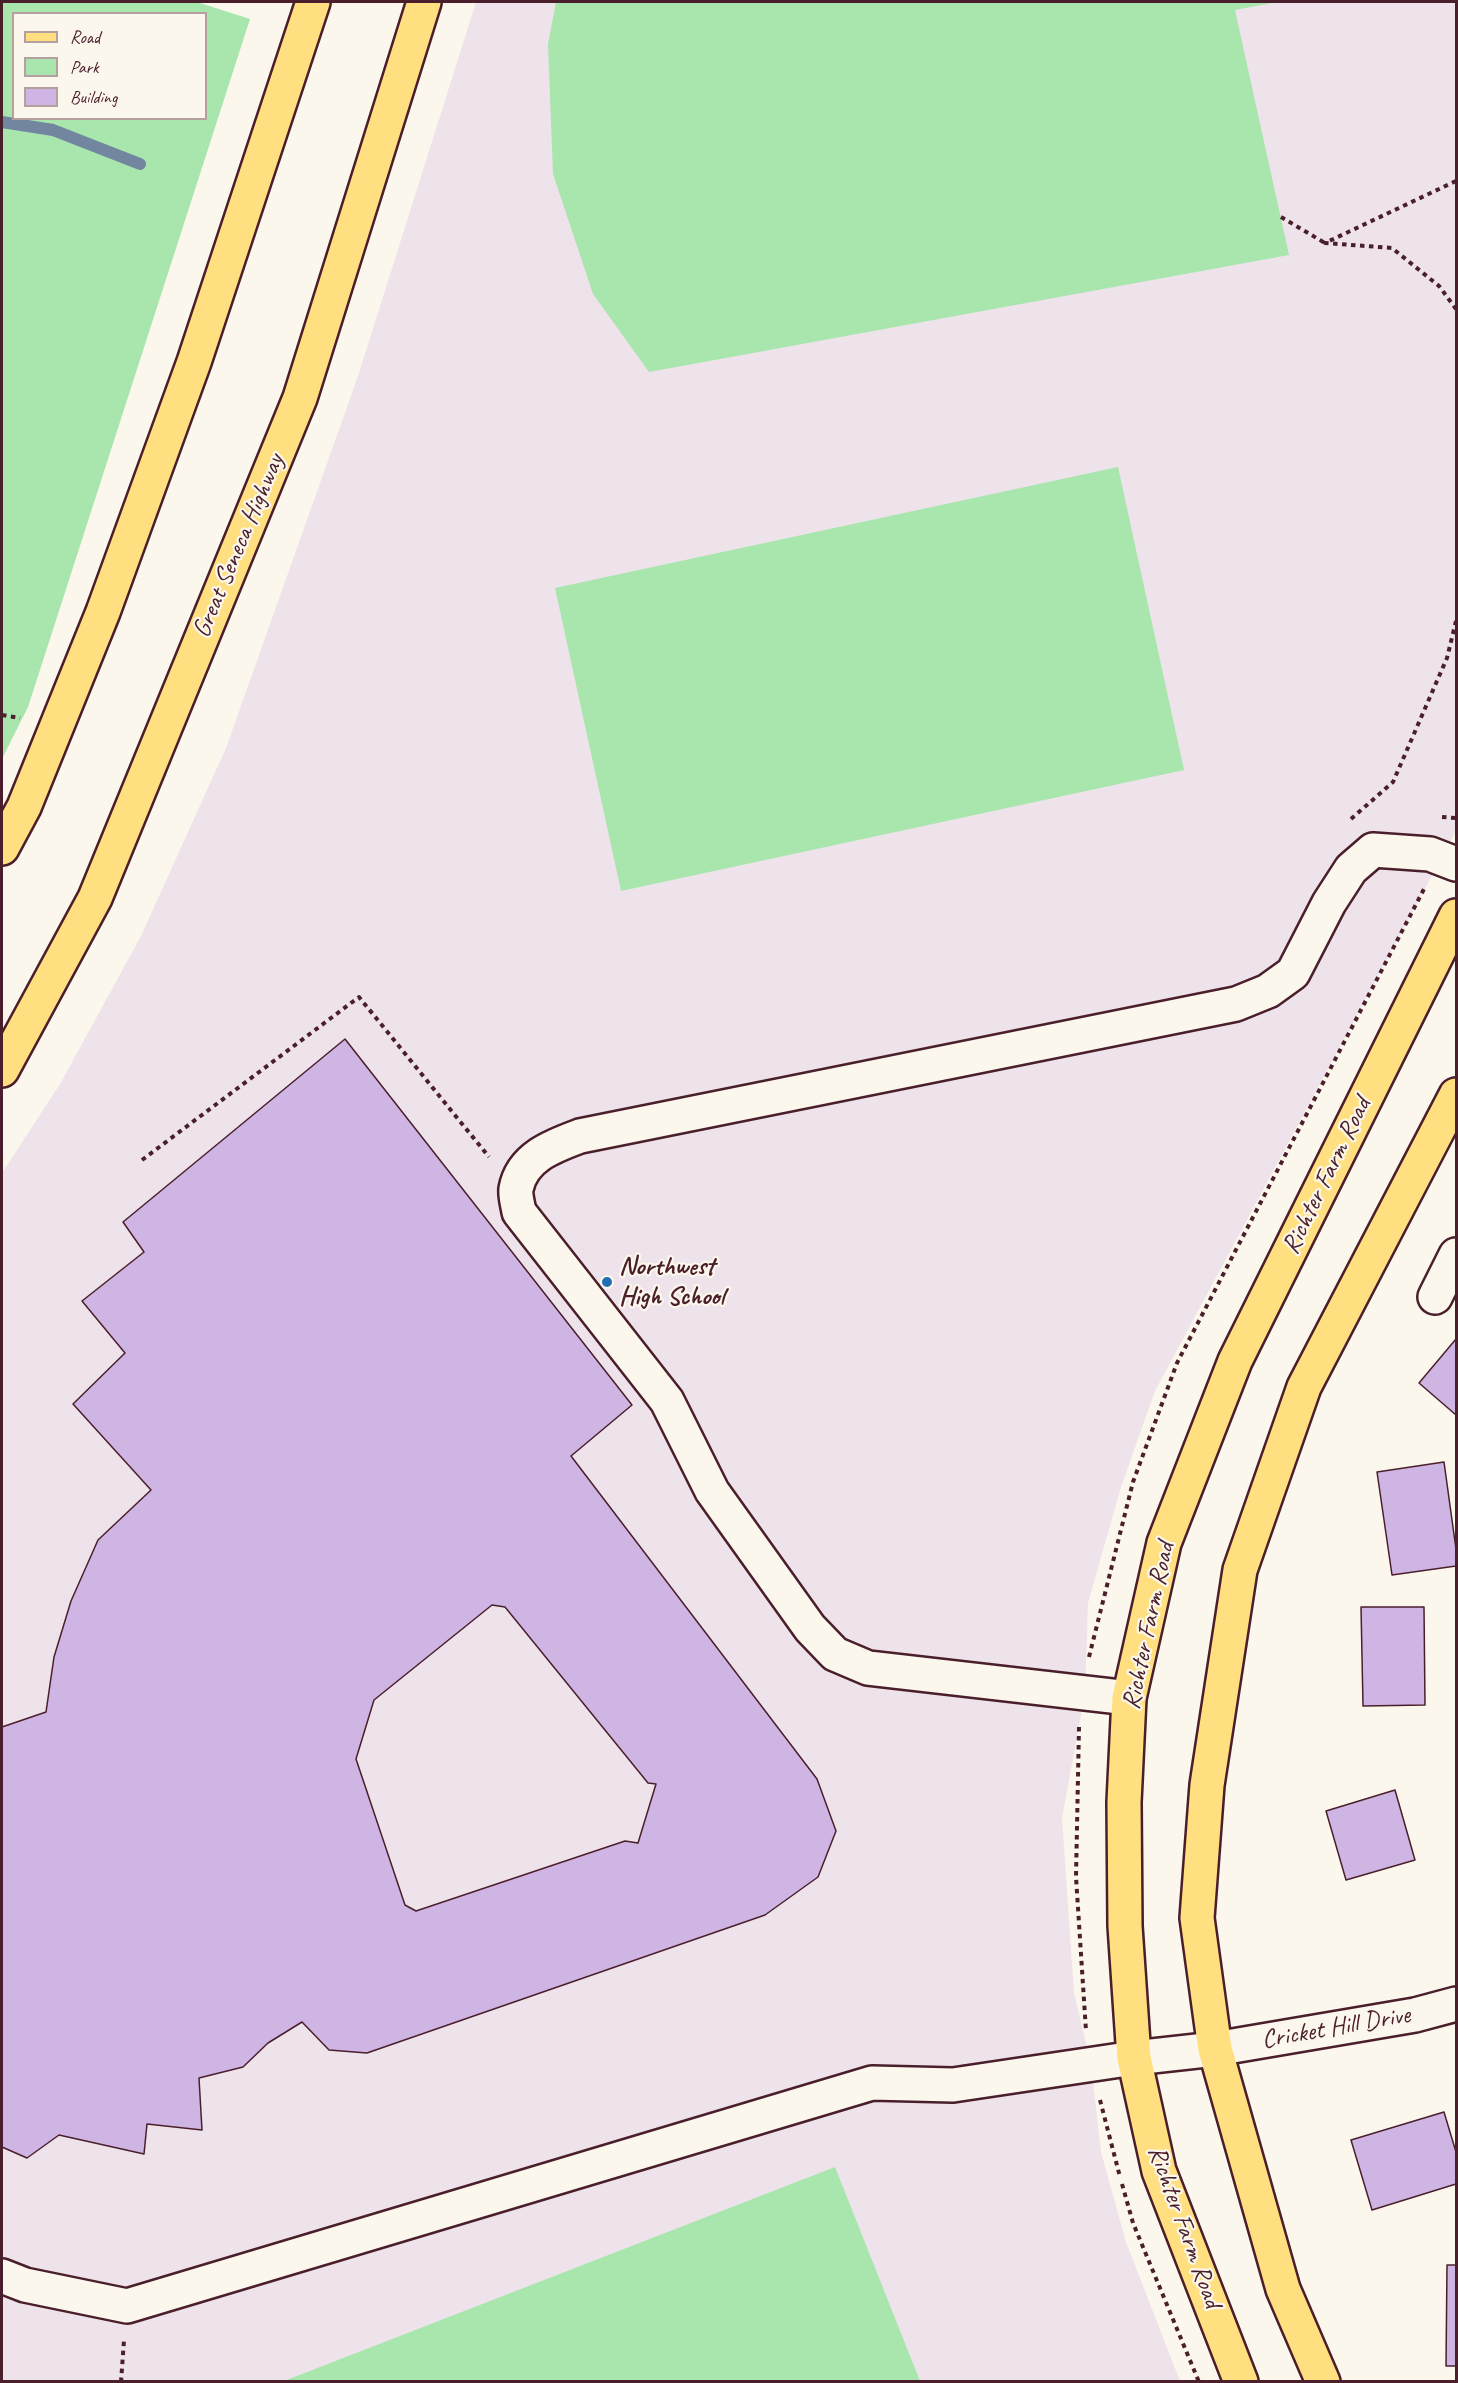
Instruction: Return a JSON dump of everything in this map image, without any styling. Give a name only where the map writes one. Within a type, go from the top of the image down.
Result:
[{"type":"main road","points":[[2,848],[24,807],[103,612],[194,362],[314,2]]},
{"type":"main road","name":"Great Seneca Highway","points":[[2,1070],[95,898],[300,398],[424,2]]},
{"type":"main road","name":"Richter Farm Road","points":[[1241,2382],[1159,2171],[1134,2058],[1125,1926],[1124,1802],[1129,1698],[1164,1543],[1235,1361],[1456,916]]},
{"type":"main road","points":[[1323,2382],[1283,2289],[1215,2049],[1197,1917],[1207,1785],[1240,1570],[1304,1387],[1456,1095]]},
{"type":"street","points":[[1129,1698],[868,1668],[835,1654],[810,1628],[712,1491],[667,1401],[519,1212],[516,1190],[523,1169],[546,1149],[580,1136],[1236,1004],[1268,991],[1293,973],[1329,903],[1351,869],[1373,850],[1430,854],[1456,864]]},
{"type":"street","points":[[1435,1297],[1456,1256]]},
{"type":"street","name":"Cricket Hill Drive","points":[[2,2276],[25,2285],[127,2306],[872,2083],[953,2085],[1134,2058],[1215,2049],[1415,2015],[1456,2004]]},
{"type":"path","points":[[1325,243],[1456,181]]},
{"type":"path","points":[[1281,217],[1325,243],[1392,248],[1438,286],[1456,309]]},
{"type":"path","points":[[1342,826],[1393,782],[1447,658],[1456,621]]},
{"type":"path","points":[[2,715],[30,720]]},
{"type":"path","points":[[1435,817],[1456,818]]},
{"type":"path","points":[[1351,825],[1360,821]]},
{"type":"path","points":[[142,1160],[359,997],[516,1190]]},
{"type":"shaded area","name":"Northwest High School","points":[[476,2],[1456,2],[1456,831],[1155,1391],[1121,1487],[1088,1603],[1085,1693],[1062,1818],[1074,1993],[1091,2064],[1101,2152],[1126,2242],[1180,2381],[2,2381],[2,1173],[60,1084],[141,936],[226,748],[358,376]]},
{"type":"green space","points":[[2,2],[197,2],[250,19],[28,707],[2,759]]},
{"type":"green space","points":[[556,2],[1278,2],[1235,10],[1289,255],[649,372],[593,294],[553,174],[548,44]]},
{"type":"green space","points":[[1118,467],[1184,770],[621,891],[555,588]]},
{"type":"green space","points":[[835,2167],[920,2381],[284,2381]]},
{"type":"building","points":[[345,1039],[632,1405],[571,1456],[817,1779],[836,1831],[818,1877],[765,1915],[367,2053],[329,2050],[302,2022],[268,2043],[243,2067],[199,2078],[202,2130],[147,2124],[144,2154],[59,2135],[27,2158],[2,2147],[2,1727],[46,1712],[54,1657],[71,1601],[98,1540],[151,1490],[73,1404],[125,1353],[82,1301],[144,1252],[123,1222]],"holes":[[[492,1605],[505,1607],[648,1783],[656,1784],[638,1843],[625,1841],[416,1911],[405,1905],[356,1759],[374,1700]]]},
{"type":"building","points":[[1456,1339],[1456,1415],[1419,1383]]},
{"type":"building","points":[[1444,1462],[1456,1549],[1456,1566],[1392,1575],[1377,1472]]},
{"type":"building","points":[[1361,1607],[1424,1607],[1425,1705],[1363,1706]]},
{"type":"building","points":[[1395,1790],[1415,1860],[1346,1880],[1326,1811]]},
{"type":"building","points":[[1444,2112],[1456,2152],[1456,2184],[1372,2210],[1351,2140]]},
{"type":"building","points":[[1447,2265],[1456,2265],[1456,2366],[1446,2366]]},
{"type":"waterway","points":[[2,122],[53,130],[140,164]]},
{"type":"place","name":"Northwest High School","points":[[607,1282]]}]
